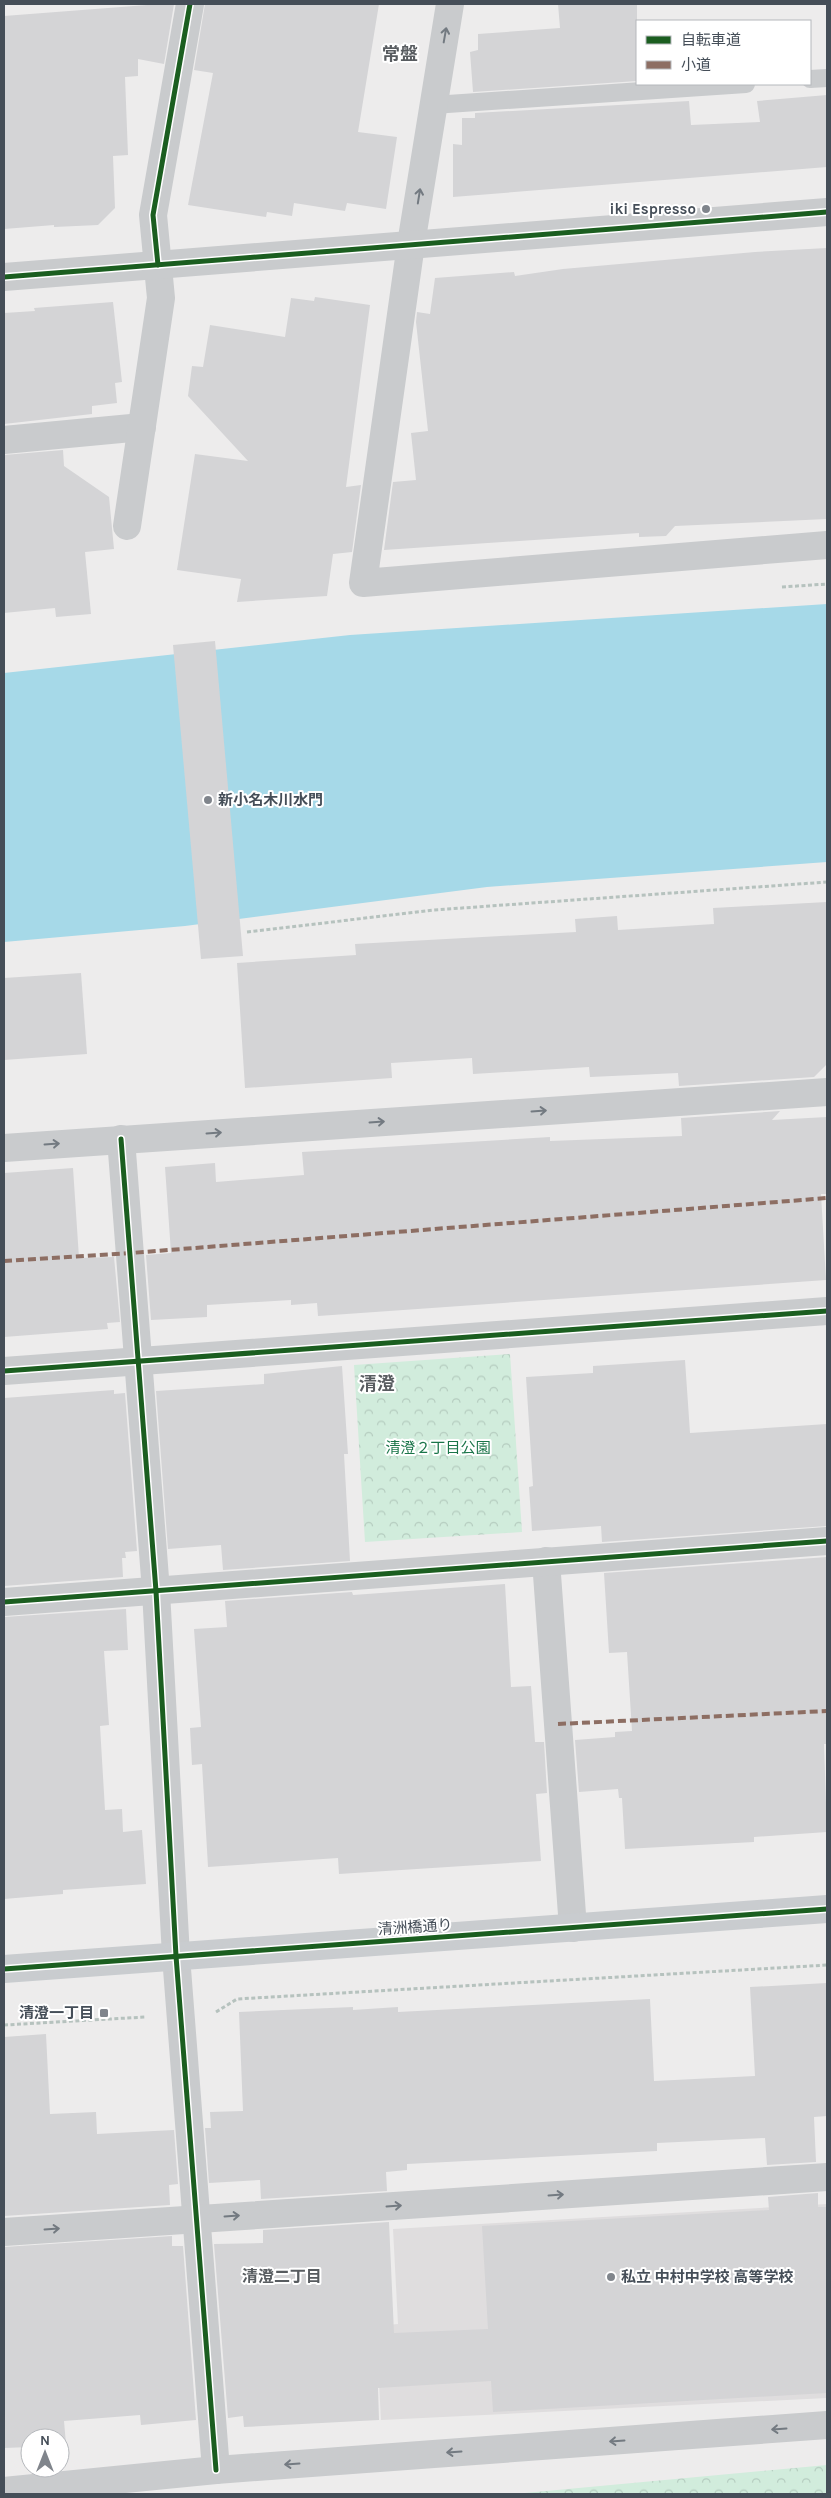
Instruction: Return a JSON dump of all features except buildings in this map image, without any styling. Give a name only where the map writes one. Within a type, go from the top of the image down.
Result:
[{"type":"main road","name":"清洲橋通り","points":[[4,1969],[827,1909]]},
{"type":"street","points":[[127,526],[161,298],[153,215],[190,4]]},
{"type":"street","points":[[450,4],[411,244],[363,583],[827,545]]},
{"type":"street","points":[[4,277],[827,212]]},
{"type":"street","points":[[4,440],[142,427]]},
{"type":"street","points":[[4,1148],[827,1092]]},
{"type":"street","points":[[121,1139],[140,1362],[156,1591],[176,1956],[216,2470]]},
{"type":"street","points":[[4,1371],[827,1311]]},
{"type":"street","points":[[4,1602],[827,1541]]},
{"type":"street","points":[[546,1561],[573,1928]]},
{"type":"street","points":[[4,2232],[827,2177]]},
{"type":"street","points":[[4,2490],[216,2470],[827,2425]]},
{"type":"lane","points":[[811,79],[827,78]]},
{"type":"lane","points":[[433,105],[731,85]]},
{"type":"path","points":[[247,932],[434,910],[827,882]]},
{"type":"path","points":[[220,2012],[237,1999],[827,1965]]},
{"type":"path","points":[[4,2025],[147,2017]]},
{"type":"shaded area","name":"私立 中村中学校 高等学校","points":[[827,2204],[827,2398],[381,2420],[376,2326],[398,2324],[393,2229]]},
{"type":"green space","name":"清澄２丁目公園","points":[[510,1354],[522,1532],[365,1542],[354,1365]]},
{"type":"green space","points":[[827,2465],[827,2494],[514,2494]]},
{"type":"water","points":[[827,604],[827,862],[487,887],[185,926],[4,942],[4,673],[350,635]]},
{"type":"marked path","points":[[4,1261],[131,1253],[827,1198]]},
{"type":"marked path","points":[[558,1724],[827,1711]]},
{"type":"cycle path","points":[[158,265],[153,215],[190,4]]},
{"type":"cycle path","points":[[4,277],[827,212]]},
{"type":"cycle path","points":[[121,1139],[156,1591],[176,1956],[216,2470]]},
{"type":"cycle path","points":[[4,1371],[827,1311]]},
{"type":"cycle path","points":[[4,1602],[827,1541]]},
{"type":"cycle path","points":[[4,1969],[827,1909]]},
{"type":"place","name":"iki Espresso","points":[[706,209]]},
{"type":"place","name":"新小名木川水門","points":[[208,800]]},
{"type":"place","name":"清澄一丁目","points":[[104,2013]]},
{"type":"place","name":"私立 中村中学校 高等学校","points":[[611,2277]]},
{"type":"district","name":"常盤","points":[[400,54]]},
{"type":"district","name":"清澄","points":[[377,1384]]},
{"type":"district","name":"清澄二丁目","points":[[282,2276]]}]
